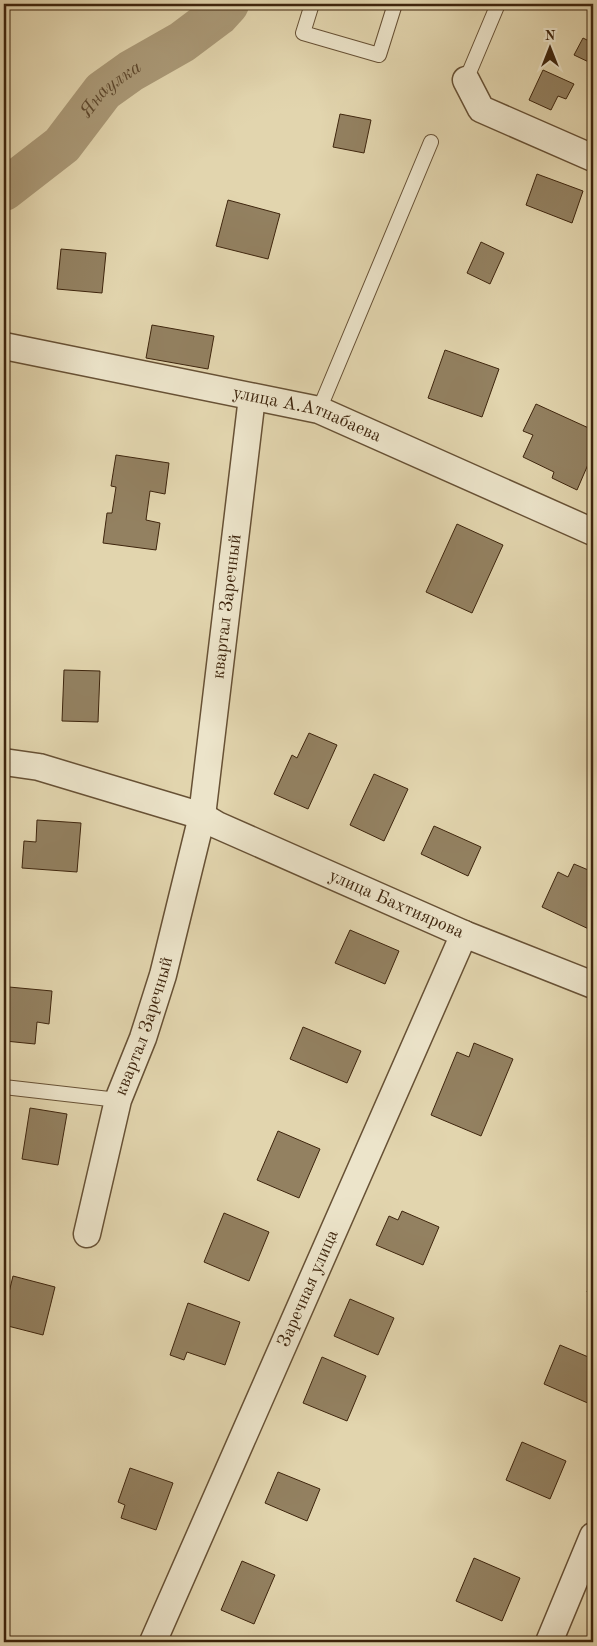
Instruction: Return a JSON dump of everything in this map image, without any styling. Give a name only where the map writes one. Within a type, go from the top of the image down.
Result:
[{"type":"street","points":[[466,80],[481,109],[593,158]]},
{"type":"street","name":"улица А.Атнабаева","points":[[4,346],[319,410],[593,532]]},
{"type":"street","name":"квартал Заречный","points":[[87,1234],[118,1100],[143,1038],[163,975],[202,816],[252,397]]},
{"type":"street","points":[[4,762],[39,766],[202,816]]},
{"type":"street","name":"улица Бахтиярова","points":[[202,816],[226,830],[464,934],[593,986]]},
{"type":"street","name":"Заречная улица","points":[[154,1642],[464,934]]},
{"type":"street","points":[[549,1642],[593,1536]]},
{"type":"lane","points":[[312,4],[303,33],[379,55],[396,4]]},
{"type":"lane","points":[[466,80],[498,4]]},
{"type":"lane","points":[[319,410],[431,142]]},
{"type":"lane","points":[[4,1087],[118,1100]]},
{"type":"building","points":[[583,38],[593,43],[593,64],[574,55]]},
{"type":"building","points":[[543,70],[574,84],[566,99],[558,96],[551,110],[529,100]]},
{"type":"building","points":[[340,114],[371,120],[364,153],[333,147]]},
{"type":"building","points":[[537,174],[583,191],[572,223],[526,205]]},
{"type":"building","points":[[228,200],[280,214],[268,259],[216,246]]},
{"type":"building","points":[[481,242],[504,253],[490,284],[467,273]]},
{"type":"building","points":[[61,249],[106,253],[102,293],[57,289]]},
{"type":"building","points":[[152,325],[214,336],[208,369],[146,358]]},
{"type":"building","points":[[445,350],[499,369],[482,417],[428,398]]},
{"type":"building","points":[[536,404],[593,430],[593,453],[577,490],[552,478],[554,472],[523,457],[533,435],[523,431]]},
{"type":"building","points":[[116,455],[169,463],[165,494],[150,491],[146,520],[160,523],[156,550],[103,543],[107,513],[112,513],[116,487],[111,486]]},
{"type":"building","points":[[457,524],[503,545],[472,613],[426,592]]},
{"type":"building","points":[[64,670],[100,671],[98,722],[62,721]]},
{"type":"building","points":[[309,733],[337,745],[308,809],[274,794],[292,755],[297,758]]},
{"type":"building","points":[[374,774],[408,789],[384,841],[350,825]]},
{"type":"building","points":[[37,820],[81,823],[77,872],[22,868],[24,841],[36,842]]},
{"type":"building","points":[[434,826],[481,847],[468,876],[421,854]]},
{"type":"building","points":[[574,864],[593,872],[593,931],[542,907],[558,872],[568,877]]},
{"type":"building","points":[[350,930],[399,951],[385,984],[335,963]]},
{"type":"building","points":[[9,987],[52,991],[49,1024],[37,1022],[35,1044],[5,1041]]},
{"type":"building","points":[[303,1027],[361,1051],[347,1083],[290,1059]]},
{"type":"building","points":[[474,1043],[513,1059],[481,1136],[431,1115],[457,1052],[469,1057]]},
{"type":"building","points":[[30,1108],[67,1114],[58,1165],[22,1159]]},
{"type":"building","points":[[278,1131],[320,1149],[299,1198],[257,1180]]},
{"type":"building","points":[[402,1211],[439,1227],[423,1265],[376,1245],[389,1216],[398,1220]]},
{"type":"building","points":[[224,1213],[269,1232],[249,1281],[204,1262]]},
{"type":"building","points":[[13,1276],[55,1287],[43,1335],[4,1325],[4,1313]]},
{"type":"building","points":[[593,1277],[593,1294],[587,1292]]},
{"type":"building","points":[[350,1299],[394,1318],[378,1355],[334,1336]]},
{"type":"building","points":[[188,1303],[240,1322],[225,1365],[187,1352],[184,1360],[170,1355]]},
{"type":"building","points":[[560,1345],[593,1359],[593,1396],[590,1404],[544,1384]]},
{"type":"building","points":[[322,1357],[366,1376],[347,1421],[303,1403]]},
{"type":"building","points":[[522,1442],[566,1461],[550,1499],[506,1480]]},
{"type":"building","points":[[130,1468],[173,1483],[156,1530],[121,1518],[125,1505],[118,1502]]},
{"type":"building","points":[[278,1472],[320,1489],[307,1521],[265,1503]]},
{"type":"building","points":[[474,1558],[520,1578],[502,1621],[456,1601]]},
{"type":"building","points":[[242,1561],[275,1575],[254,1624],[221,1610]]},
{"type":"building","points":[[4,1629],[8,1630],[6,1642],[4,1642]]},
{"type":"waterway","name":"Янаулка","points":[[4,190],[62,145],[103,91],[131,71],[182,42],[218,15],[228,4]]}]
